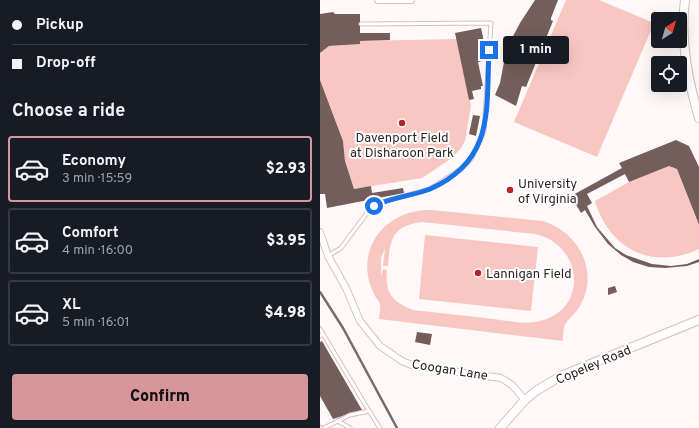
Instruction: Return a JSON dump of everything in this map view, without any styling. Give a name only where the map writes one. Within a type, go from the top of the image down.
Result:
[{"type":"street","points":[[378,0],[411,0]]},
{"type":"street","points":[[685,0],[683,29],[687,60],[699,118]]},
{"type":"street","name":"Coogan Lane","points":[[320,232],[328,256],[346,288],[360,321],[385,350],[402,361],[414,366],[501,378],[512,385],[525,400]]},
{"type":"street","name":"Copeley Road","points":[[500,428],[525,400],[536,391],[561,376],[699,320]]},
{"type":"lane","points":[[328,256],[341,248],[374,206],[382,202],[430,189],[462,168],[471,159],[484,132],[491,23],[361,24]]},
{"type":"lane","points":[[320,329],[322,335],[380,428]]},
{"type":"lane","points":[[324,428],[350,416],[369,411]]},
{"type":"lane","points":[[338,421],[350,428]]},
{"type":"shaded area","points":[[566,0],[599,0],[651,22],[651,30],[597,157],[514,122]]},
{"type":"shaded area","name":"Davenport Field at Disharoon Park","points":[[457,39],[471,106],[465,141],[461,148],[452,158],[422,178],[354,189],[345,161],[343,141],[320,80],[320,53],[329,46],[360,44],[360,41]]},
{"type":"shaded area","points":[[669,166],[677,169],[699,226],[699,249],[682,255],[665,258],[649,256],[635,251],[622,243],[611,232],[602,218],[595,201],[629,182]]},
{"type":"shaded area","points":[[431,210],[543,221],[555,226],[566,234],[575,243],[582,254],[588,278],[586,291],[581,304],[565,325],[563,341],[379,319],[380,303],[375,296],[368,276],[367,262],[370,249],[383,228],[393,220],[405,214]],"holes":[[[422,222],[535,234],[551,240],[563,250],[571,263],[574,277],[573,291],[567,304],[556,315],[540,321],[529,323],[517,322],[413,310],[399,303],[391,295],[387,285],[387,270],[383,269],[381,276],[381,258],[385,248],[383,266],[388,266],[390,248],[394,235],[404,227],[412,224]]]},
{"type":"shaded area","name":"Lannigan Field","points":[[425,235],[538,247],[531,311],[419,299]]},
{"type":"building","points":[[535,0],[558,0],[551,18],[553,21],[526,87],[522,86],[516,106],[495,95],[500,83],[504,62],[510,43],[503,41],[505,37],[511,40]]},
{"type":"building","points":[[333,12],[335,14],[360,14],[360,33],[390,33],[390,40],[360,41],[360,44],[329,46],[320,53],[320,14]]},
{"type":"building","points":[[481,28],[485,46],[481,47],[485,57],[482,58],[482,61],[478,62],[483,86],[481,86],[481,89],[472,91],[474,99],[469,100],[455,33]]},
{"type":"building","name":"Davenport Field at Disharoon Park","points":[[320,80],[343,141],[345,161],[354,189],[371,186],[372,193],[403,188],[404,193],[327,208],[325,194],[320,194]]},
{"type":"building","points":[[473,115],[480,116],[476,136],[469,134]]},
{"type":"building","points":[[676,140],[689,146],[699,167],[699,225],[677,169],[669,166],[629,182],[625,174],[587,194],[592,203],[587,206],[597,227],[615,248],[626,255],[652,264],[671,266],[687,264],[699,259],[699,262],[687,266],[665,268],[649,267],[633,262],[621,255],[608,244],[595,227],[585,210],[581,213],[571,196],[622,168],[619,163]]},
{"type":"building","points":[[615,286],[617,292],[608,295],[608,288]]},
{"type":"building","points":[[417,332],[432,334],[430,345],[415,342]]},
{"type":"building","points":[[322,341],[362,410],[333,419],[320,396],[320,342]]},
{"type":"railway","points":[[320,292],[343,328],[397,428]]},
{"type":"place","name":"Davenport Field at Disharoon Park","points":[[402,123]]},
{"type":"place","name":"University of Virginia","points":[[510,190]]},
{"type":"place","name":"Lannigan Field","points":[[478,273]]},
{"type":"route","points":[[374,206],[382,202],[430,189],[447,179],[471,159],[484,132],[489,50]]}]
